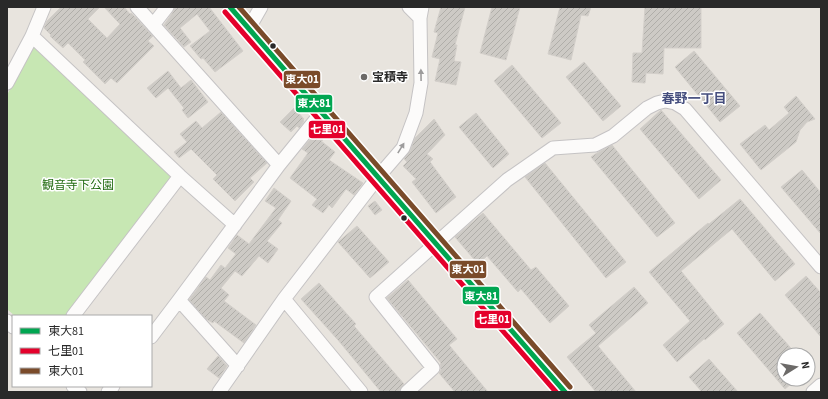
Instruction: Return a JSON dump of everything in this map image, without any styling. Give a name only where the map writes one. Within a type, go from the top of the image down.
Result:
[{"type":"street","points":[[7,84],[32,36],[44,7]]},
{"type":"street","points":[[137,7],[279,165]]},
{"type":"street","points":[[154,25],[167,7]]},
{"type":"street","points":[[230,7],[565,392]]},
{"type":"street","points":[[249,28],[261,7]]},
{"type":"street","points":[[219,392],[284,299],[378,177],[403,148],[416,114],[421,83],[421,12],[409,7]]},
{"type":"street","points":[[32,36],[180,176],[235,225]]},
{"type":"street","points":[[407,392],[433,368],[376,297],[507,180],[552,148],[595,145],[613,136],[647,108],[656,103],[665,101],[675,103],[685,109],[821,267]]},
{"type":"street","points":[[152,336],[279,165],[322,112]]},
{"type":"street","points":[[74,315],[180,176]]},
{"type":"street","points":[[284,299],[361,392]]},
{"type":"street","points":[[179,300],[238,366]]},
{"type":"street","points":[[813,392],[821,385]]},
{"type":"green space","name":"観音寺下公園","points":[[34,43],[173,177],[67,315],[14,315],[7,309],[7,95]]},
{"type":"building","points":[[61,7],[100,7],[88,19],[107,38],[120,24],[104,7],[124,7],[153,36],[148,41],[154,46],[117,83],[111,78],[105,84],[83,62],[85,60],[68,43],[63,48],[44,28],[47,21]]},
{"type":"building","points":[[175,7],[209,7],[243,51],[215,72],[190,46],[210,31],[197,14],[180,28],[191,42],[184,47],[164,25]]},
{"type":"building","points":[[441,7],[465,7],[455,45],[457,45],[454,61],[461,62],[456,85],[435,81],[440,59],[432,57],[438,33],[434,32]]},
{"type":"building","points":[[492,7],[520,7],[506,60],[480,53]]},
{"type":"building","points":[[560,7],[591,7],[588,16],[581,15],[571,60],[548,54]]},
{"type":"building","points":[[645,7],[701,7],[701,48],[664,48],[663,74],[646,73],[645,83],[632,82],[633,53],[642,53]]},
{"type":"building","points":[[694,51],[740,106],[720,122],[675,67]]},
{"type":"building","points":[[584,62],[621,106],[603,121],[566,77]]},
{"type":"building","points":[[512,65],[561,123],[542,138],[494,81]]},
{"type":"building","points":[[168,71],[181,88],[191,80],[208,102],[188,118],[182,110],[184,108],[168,88],[156,98],[147,88]]},
{"type":"building","points":[[796,96],[815,119],[807,122],[800,130],[796,142],[761,170],[740,144],[765,125],[769,130],[789,113],[784,107]]},
{"type":"building","points":[[294,108],[304,119],[304,121],[299,128],[297,126],[291,132],[280,122]]},
{"type":"building","points":[[661,110],[721,180],[699,199],[640,129]]},
{"type":"building","points":[[221,112],[267,163],[250,178],[254,182],[235,201],[213,179],[217,175],[191,149],[179,158],[174,152],[187,142],[180,134],[196,121],[202,128]]},
{"type":"building","points":[[476,113],[509,154],[493,168],[459,127]]},
{"type":"building","points":[[434,119],[445,135],[427,154],[433,159],[430,162],[456,197],[436,213],[412,182],[416,179],[403,166],[407,162],[404,159],[410,151],[415,138]]},
{"type":"building","points":[[316,133],[323,140],[321,141],[335,152],[329,160],[363,183],[354,195],[346,189],[332,208],[329,205],[323,213],[312,205],[317,199],[290,178],[308,153],[302,149]]},
{"type":"building","points":[[612,145],[675,223],[657,237],[591,157]]},
{"type":"building","points":[[545,163],[626,262],[606,278],[525,177]]},
{"type":"building","points":[[802,170],[821,193],[821,234],[781,187]]},
{"type":"building","points":[[274,188],[291,201],[278,220],[282,223],[267,241],[278,249],[268,263],[259,256],[242,276],[235,271],[221,288],[229,295],[224,301],[256,325],[244,343],[214,321],[213,323],[206,319],[189,300],[206,277],[210,280],[221,265],[225,268],[236,254],[228,248],[237,235],[249,244],[276,208],[265,201]]},
{"type":"building","points":[[740,199],[795,264],[775,281],[732,229],[681,271],[724,324],[677,362],[663,345],[690,321],[649,272],[708,223],[709,224]]},
{"type":"building","points":[[375,201],[382,210],[375,215],[368,206]]},
{"type":"building","points":[[483,213],[531,270],[536,267],[569,306],[550,323],[521,289],[518,292],[487,256],[478,264],[455,237]]},
{"type":"building","points":[[357,226],[389,262],[370,278],[338,242]]},
{"type":"building","points":[[806,276],[821,293],[821,337],[785,295]]},
{"type":"building","points":[[408,280],[457,339],[449,345],[488,392],[455,392],[439,373],[441,370],[441,363],[387,298]]},
{"type":"building","points":[[319,283],[356,324],[354,326],[404,384],[399,392],[381,392],[338,340],[301,299]]},
{"type":"building","points":[[634,287],[648,303],[598,346],[636,392],[596,392],[567,357],[596,333],[589,325]]},
{"type":"building","points":[[760,313],[790,347],[776,347],[776,378],[737,333]]},
{"type":"building","points":[[218,356],[227,366],[219,378],[207,369]]},
{"type":"building","points":[[709,359],[738,392],[702,392],[689,377]]},
{"type":"transit line","name":"東大81","points":[[230,7],[565,392]]},
{"type":"transit line","name":"東大01","points":[[239,7],[570,387]]},
{"type":"transit line","name":"七里01","points":[[225,12],[556,392]]},
{"type":"place","name":"宝積寺","points":[[364,77]]},
{"type":"district","name":"春野一丁目","points":[[694,98]]}]
